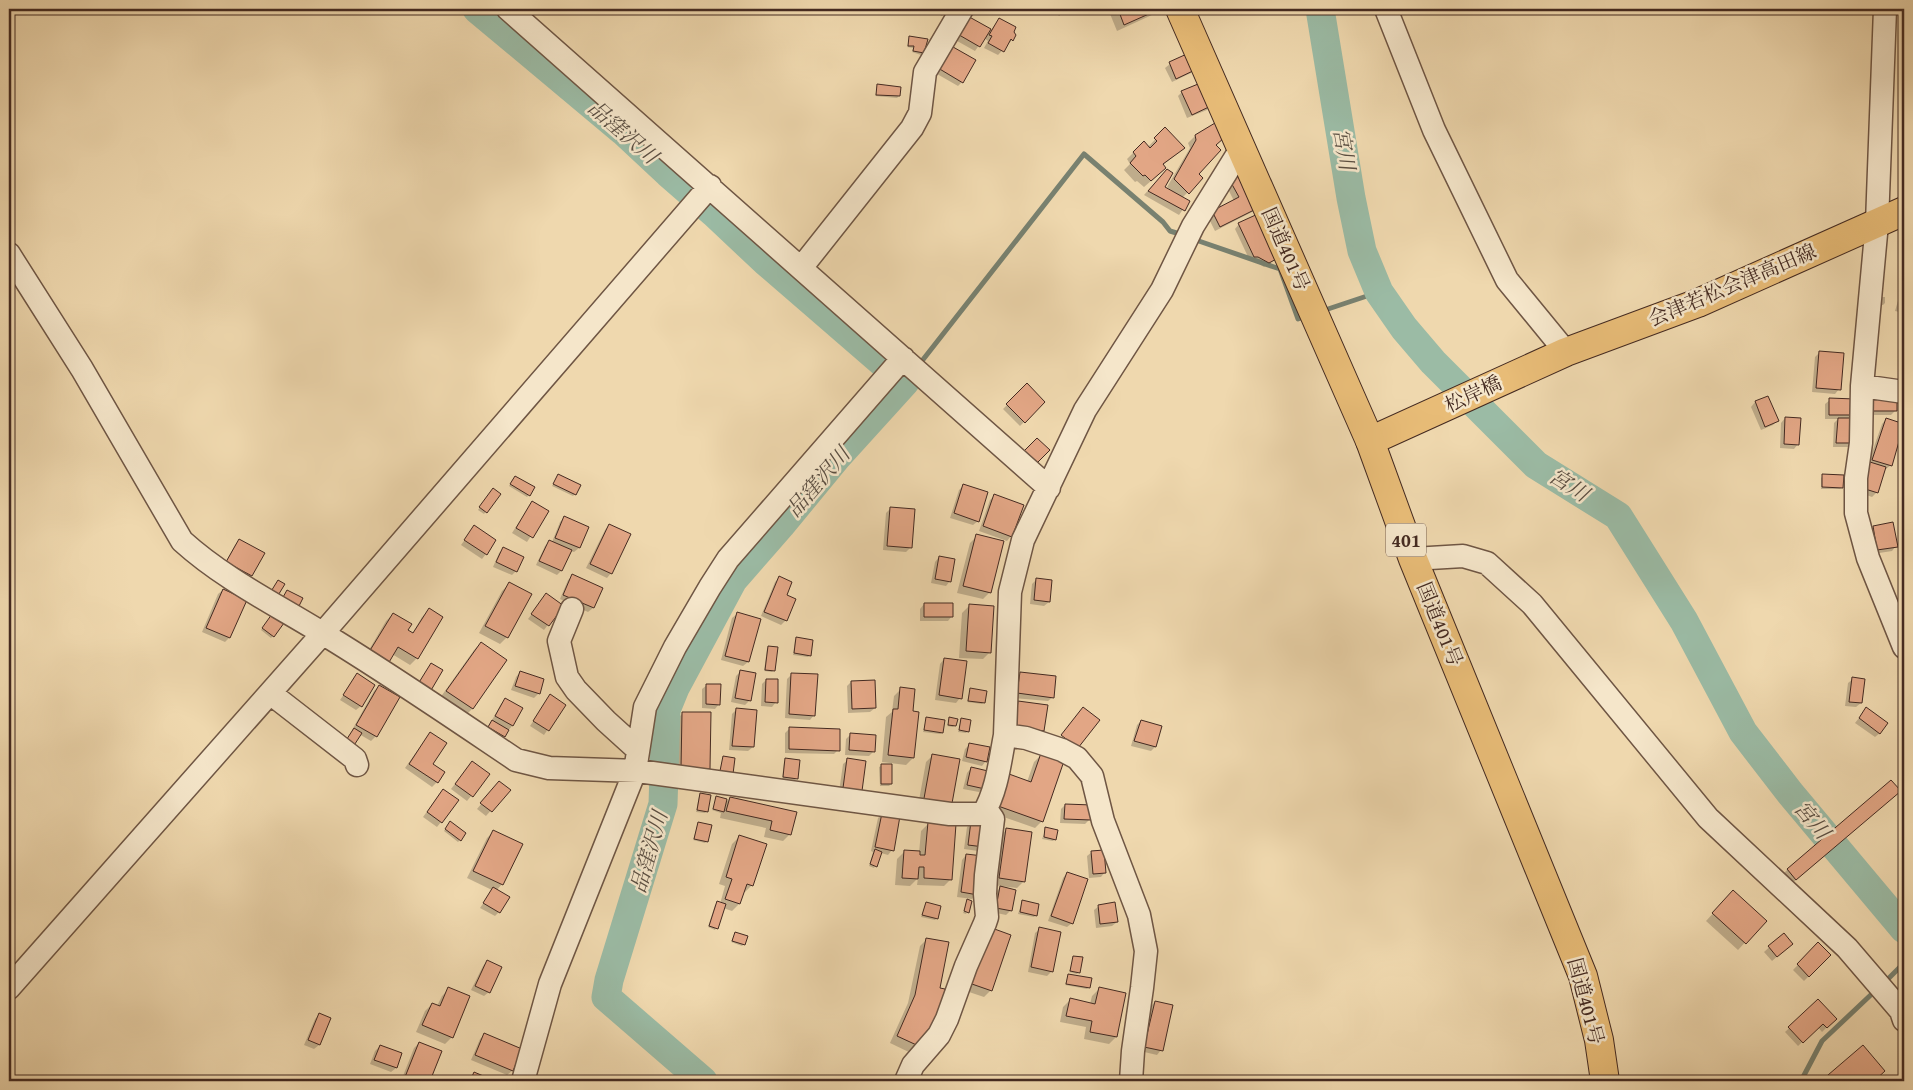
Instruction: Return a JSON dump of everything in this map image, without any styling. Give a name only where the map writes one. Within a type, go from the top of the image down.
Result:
[{"type":"main road","name":"国道401号","points":[[1180,9],[1242,147],[1379,437],[1413,559],[1583,976],[1599,1040],[1605,1081]]},
{"type":"main road","name":"会津若松会津高田線","points":[[1562,353],[1698,303],[1904,211]]},
{"type":"main road","name":"松岸橋","points":[[1379,437],[1562,353]]},
{"type":"street","points":[[508,9],[1049,488]]},
{"type":"street","points":[[801,268],[912,128],[920,113],[925,72],[962,9]]},
{"type":"street","points":[[1386,9],[1434,130],[1507,280],[1562,353]]},
{"type":"street","points":[[1885,9],[1877,223],[1862,386],[1861,443],[1856,478],[1856,513],[1868,558],[1904,647]]},
{"type":"street","points":[[9,254],[82,369],[182,542],[198,556],[243,586],[323,633],[516,760],[549,768],[636,760],[950,814],[983,814],[994,786],[1005,735],[1010,592],[1022,540],[1049,488],[1085,410],[1162,290],[1193,226],[1242,147]]},
{"type":"street","points":[[9,988],[323,633],[710,186]]},
{"type":"street","points":[[523,1081],[550,984],[636,760],[645,707],[675,647],[728,559],[903,358]]},
{"type":"street","points":[[1862,386],[1904,392]]},
{"type":"street","points":[[1413,559],[1463,556],[1487,563],[1532,604],[1708,818],[1847,948],[1900,1011],[1904,1020]]},
{"type":"street","points":[[572,609],[559,641],[567,676],[576,690],[606,721],[636,760]]},
{"type":"street","points":[[270,693],[355,759],[357,765]]},
{"type":"street","points":[[1005,735],[1026,738],[1062,750],[1077,758],[1092,776],[1103,821],[1138,915],[1146,951],[1131,1081]]},
{"type":"street","points":[[906,1081],[913,1065],[939,1035],[947,1019],[966,966],[987,917],[986,875],[993,819],[986,809]]},
{"type":"building","points":[[1118,9],[1160,9],[1124,25]]},
{"type":"building","points":[[964,14],[991,29],[980,47],[954,32]]},
{"type":"building","points":[[999,18],[1016,27],[1014,32],[1016,35],[1013,41],[1011,39],[1004,52],[988,43],[992,36],[989,35]]},
{"type":"building","points":[[909,36],[928,39],[924,53],[913,51],[914,46],[908,46]]},
{"type":"building","points":[[946,43],[976,60],[963,83],[933,65]]},
{"type":"building","points":[[1189,53],[1197,69],[1176,79],[1169,62]]},
{"type":"building","points":[[1203,82],[1213,105],[1192,115],[1181,91]]},
{"type":"building","points":[[877,84],[901,87],[900,96],[876,95]]},
{"type":"building","points":[[1215,123],[1224,138],[1216,145],[1221,150],[1199,174],[1203,178],[1189,194],[1174,179],[1196,140],[1195,135]]},
{"type":"building","points":[[1165,127],[1185,148],[1163,164],[1166,168],[1151,181],[1130,163],[1136,156],[1133,152],[1144,141],[1150,148],[1157,141],[1154,138]]},
{"type":"building","points":[[1167,169],[1173,173],[1165,187],[1190,201],[1185,211],[1148,191]]},
{"type":"building","points":[[1243,173],[1260,207],[1220,227],[1212,211],[1239,197],[1229,179]]},
{"type":"building","points":[[1260,213],[1280,257],[1269,263],[1254,257],[1238,223]]},
{"type":"building","points":[[1819,351],[1844,353],[1841,390],[1816,388]]},
{"type":"building","points":[[1027,383],[1045,402],[1025,423],[1006,404]]},
{"type":"building","points":[[1873,395],[1897,396],[1897,411],[1873,411]]},
{"type":"building","points":[[1768,396],[1779,421],[1765,427],[1755,401]]},
{"type":"building","points":[[1829,398],[1855,399],[1855,415],[1829,415]]},
{"type":"building","points":[[1785,417],[1801,418],[1799,445],[1784,444]]},
{"type":"building","points":[[1838,418],[1856,418],[1855,443],[1836,443]]},
{"type":"building","points":[[1886,418],[1904,424],[1892,466],[1872,460]]},
{"type":"building","points":[[1037,438],[1050,450],[1037,463],[1024,451]]},
{"type":"building","points":[[1870,462],[1886,467],[1878,493],[1862,488]]},
{"type":"building","points":[[558,474],[581,485],[576,495],[553,484]]},
{"type":"building","points":[[1822,474],[1844,475],[1843,488],[1822,487]]},
{"type":"building","points":[[515,476],[535,487],[530,496],[510,484]]},
{"type":"building","points":[[963,484],[988,492],[979,522],[954,513]]},
{"type":"building","points":[[493,488],[501,494],[487,513],[479,507]]},
{"type":"building","points":[[994,494],[1024,505],[1012,537],[983,526]]},
{"type":"building","points":[[532,501],[549,511],[533,538],[516,528]]},
{"type":"building","points":[[890,507],[915,509],[912,548],[887,546]]},
{"type":"building","points":[[564,516],[589,527],[580,548],[555,538]]},
{"type":"building","points":[[1893,522],[1898,547],[1877,550],[1873,526]]},
{"type":"building","points":[[609,524],[631,534],[612,574],[590,564]]},
{"type":"building","points":[[474,525],[496,540],[487,555],[464,540]]},
{"type":"building","points":[[976,534],[1004,541],[991,593],[963,586]]},
{"type":"building","points":[[239,539],[265,553],[252,576],[226,562]]},
{"type":"building","points":[[549,540],[572,550],[562,571],[539,561]]},
{"type":"building","points":[[503,547],[524,557],[517,572],[496,562]]},
{"type":"building","points":[[939,556],[955,559],[951,582],[935,579]]},
{"type":"building","points":[[572,574],[603,588],[594,608],[563,595]]},
{"type":"building","points":[[779,576],[792,582],[787,595],[796,599],[787,621],[764,612]]},
{"type":"building","points":[[1036,578],[1052,580],[1050,602],[1034,600]]},
{"type":"building","points":[[278,580],[285,584],[277,597],[270,593]]},
{"type":"building","points":[[509,582],[532,594],[508,638],[485,626]]},
{"type":"building","points":[[223,589],[247,600],[230,638],[206,628]]},
{"type":"building","points":[[287,590],[303,598],[298,608],[282,599]]},
{"type":"building","points":[[546,593],[564,606],[549,626],[531,614]]},
{"type":"building","points":[[924,603],[953,603],[953,617],[924,617]]},
{"type":"building","points":[[969,604],[994,606],[991,653],[966,651]]},
{"type":"building","points":[[429,608],[443,617],[418,659],[398,647],[388,664],[369,652],[393,613],[412,624],[408,630],[413,633]]},
{"type":"building","points":[[737,612],[761,619],[749,662],[725,656]]},
{"type":"building","points":[[272,614],[284,623],[274,637],[262,628]]},
{"type":"building","points":[[796,637],[813,640],[811,656],[794,653]]},
{"type":"building","points":[[481,642],[507,660],[473,709],[446,691]]},
{"type":"building","points":[[768,646],[778,647],[775,671],[765,670]]},
{"type":"building","points":[[944,658],[967,661],[962,699],[939,695]]},
{"type":"building","points":[[431,663],[443,670],[430,692],[418,684]]},
{"type":"building","points":[[740,670],[756,673],[751,701],[735,698]]},
{"type":"building","points":[[520,671],[544,679],[540,694],[515,686]]},
{"type":"building","points":[[1020,672],[1056,676],[1054,698],[1017,693]]},
{"type":"building","points":[[357,673],[375,685],[362,707],[343,695]]},
{"type":"building","points":[[791,673],[818,674],[815,716],[789,714]]},
{"type":"building","points":[[1852,677],[1865,679],[1862,703],[1849,702]]},
{"type":"building","points":[[766,679],[778,679],[778,703],[765,702]]},
{"type":"building","points":[[875,680],[876,708],[852,709],[851,681]]},
{"type":"building","points":[[706,684],[721,684],[720,705],[706,704]]},
{"type":"building","points":[[379,685],[400,697],[377,737],[356,725]]},
{"type":"building","points":[[900,687],[915,689],[913,711],[919,712],[914,758],[888,755],[893,709],[898,709]]},
{"type":"building","points":[[970,688],[987,691],[985,703],[968,701]]},
{"type":"building","points":[[550,694],[566,705],[549,731],[533,721]]},
{"type":"building","points":[[505,698],[523,708],[513,726],[495,716]]},
{"type":"building","points":[[1018,701],[1048,705],[1044,731],[1015,727]]},
{"type":"building","points":[[1083,707],[1100,720],[1078,748],[1061,735]]},
{"type":"building","points":[[1866,707],[1888,723],[1880,734],[1859,718]]},
{"type":"building","points":[[736,708],[757,710],[754,747],[732,746]]},
{"type":"building","points":[[682,712],[711,712],[710,769],[681,769]]},
{"type":"building","points":[[926,717],[945,720],[943,733],[924,730]]},
{"type":"building","points":[[949,717],[958,719],[956,726],[948,725]]},
{"type":"building","points":[[961,718],[971,720],[969,732],[959,730]]},
{"type":"building","points":[[492,720],[509,730],[505,737],[488,727]]},
{"type":"building","points":[[1141,720],[1162,726],[1156,747],[1134,741]]},
{"type":"building","points":[[789,727],[840,729],[840,751],[789,749]]},
{"type":"building","points":[[354,728],[362,733],[351,750],[343,745]]},
{"type":"building","points":[[430,732],[447,743],[433,764],[445,772],[438,783],[409,764]]},
{"type":"building","points":[[850,733],[876,735],[875,752],[849,750]]},
{"type":"building","points":[[969,743],[990,747],[987,762],[966,757]]},
{"type":"building","points":[[1041,753],[1064,761],[1043,822],[998,806],[1009,774],[1031,782]]},
{"type":"building","points":[[932,754],[960,759],[951,809],[923,804]]},
{"type":"building","points":[[723,756],[735,758],[733,774],[720,771]]},
{"type":"building","points":[[785,758],[800,760],[798,779],[783,777]]},
{"type":"building","points":[[847,758],[866,761],[862,791],[843,788]]},
{"type":"building","points":[[472,761],[490,774],[473,797],[455,784]]},
{"type":"building","points":[[881,764],[892,764],[892,784],[881,784]]},
{"type":"building","points":[[971,767],[988,771],[985,789],[967,785]]},
{"type":"building","points":[[1891,780],[1901,791],[1796,880],[1787,869]]},
{"type":"building","points":[[499,781],[511,790],[492,812],[480,803]]},
{"type":"building","points":[[443,789],[459,800],[442,823],[427,812]]},
{"type":"building","points":[[700,793],[711,795],[708,812],[697,810]]},
{"type":"building","points":[[716,796],[727,799],[724,812],[713,809]]},
{"type":"building","points":[[730,797],[797,812],[791,835],[770,830],[772,821],[726,811]]},
{"type":"building","points":[[1065,804],[1092,805],[1091,820],[1064,819]]},
{"type":"building","points":[[882,813],[900,816],[894,851],[875,847]]},
{"type":"building","points":[[450,821],[466,833],[461,841],[445,829]]},
{"type":"building","points":[[971,821],[987,824],[984,847],[968,845]]},
{"type":"building","points":[[698,822],[712,825],[708,842],[694,839]]},
{"type":"building","points":[[928,822],[956,824],[952,880],[924,878],[924,867],[919,867],[918,879],[902,878],[904,850],[920,851],[920,855],[925,855]]},
{"type":"building","points":[[1045,827],[1058,830],[1056,840],[1044,837]]},
{"type":"building","points":[[1006,828],[1032,832],[1025,882],[999,878]]},
{"type":"building","points":[[493,830],[523,844],[503,885],[473,871]]},
{"type":"building","points":[[739,835],[767,844],[753,886],[747,884],[740,904],[725,899],[732,879],[726,877]]},
{"type":"building","points":[[875,849],[882,852],[877,867],[870,864]]},
{"type":"building","points":[[1104,850],[1106,873],[1093,874],[1091,851]]},
{"type":"building","points":[[966,854],[983,856],[978,895],[961,892]]},
{"type":"building","points":[[1067,872],[1088,879],[1073,924],[1051,916]]},
{"type":"building","points":[[1000,886],[1016,890],[1012,911],[996,908]]},
{"type":"building","points":[[493,887],[510,897],[500,913],[483,903]]},
{"type":"building","points":[[1733,890],[1767,921],[1746,944],[1712,913]]},
{"type":"building","points":[[967,899],[972,901],[969,913],[964,911]]},
{"type":"building","points":[[1022,900],[1039,904],[1037,916],[1020,912]]},
{"type":"building","points":[[717,901],[726,904],[718,929],[709,926]]},
{"type":"building","points":[[926,902],[941,906],[938,919],[922,915]]},
{"type":"building","points":[[1115,902],[1118,922],[1100,924],[1098,905]]},
{"type":"building","points":[[989,927],[1011,935],[992,991],[969,983]]},
{"type":"building","points":[[1039,927],[1061,932],[1053,972],[1031,967]]},
{"type":"building","points":[[735,932],[748,936],[745,945],[732,941]]},
{"type":"building","points":[[1784,933],[1793,944],[1777,957],[1768,946]]},
{"type":"building","points":[[926,938],[949,942],[940,988],[945,989],[942,1008],[923,1048],[897,1036],[915,995]]},
{"type":"building","points":[[1818,942],[1831,955],[1809,977],[1797,964]]},
{"type":"building","points":[[1073,956],[1083,957],[1080,973],[1070,971]]},
{"type":"building","points":[[487,960],[502,967],[490,993],[475,986]]},
{"type":"building","points":[[1068,974],[1092,978],[1090,988],[1066,984]]},
{"type":"building","points":[[448,987],[470,996],[453,1038],[422,1025],[432,1003],[440,1006]]},
{"type":"building","points":[[1099,987],[1126,993],[1117,1037],[1090,1032],[1092,1021],[1066,1016],[1070,998],[1095,1004]]},
{"type":"building","points":[[1818,999],[1837,1019],[1827,1028],[1823,1024],[1803,1043],[1788,1027]]},
{"type":"building","points":[[1155,1001],[1173,1005],[1163,1051],[1144,1047]]},
{"type":"building","points":[[319,1013],[331,1018],[320,1045],[308,1040]]},
{"type":"building","points":[[484,1033],[522,1049],[513,1071],[475,1055]]},
{"type":"building","points":[[419,1042],[442,1051],[430,1081],[416,1081],[405,1077]]},
{"type":"building","points":[[380,1045],[402,1053],[397,1068],[374,1060]]},
{"type":"building","points":[[1863,1045],[1885,1071],[1874,1081],[1821,1081]]},
{"type":"building","points":[[474,1072],[495,1081],[470,1081]]},
{"type":"waterway","name":"品窪沢川","points":[[477,9],[623,131],[765,261],[905,382],[837,457],[733,580],[675,688],[666,710],[663,804],[609,980],[606,997],[703,1081]]},
{"type":"waterway","name":"宮川","points":[[1320,9],[1351,198],[1362,251],[1379,292],[1404,328],[1433,362],[1536,465],[1618,516],[1684,621],[1743,732],[1790,793],[1904,929]]},
{"type":"waterway","points":[[918,366],[1084,154],[1163,222],[1170,231],[1183,235]]},
{"type":"waterway","points":[[1193,239],[1280,269],[1298,319],[1307,316]]},
{"type":"waterway","points":[[1322,311],[1379,292]]},
{"type":"waterway","points":[[1884,983],[1904,963]]},
{"type":"waterway","points":[[1801,1081],[1822,1041],[1876,990]]}]
